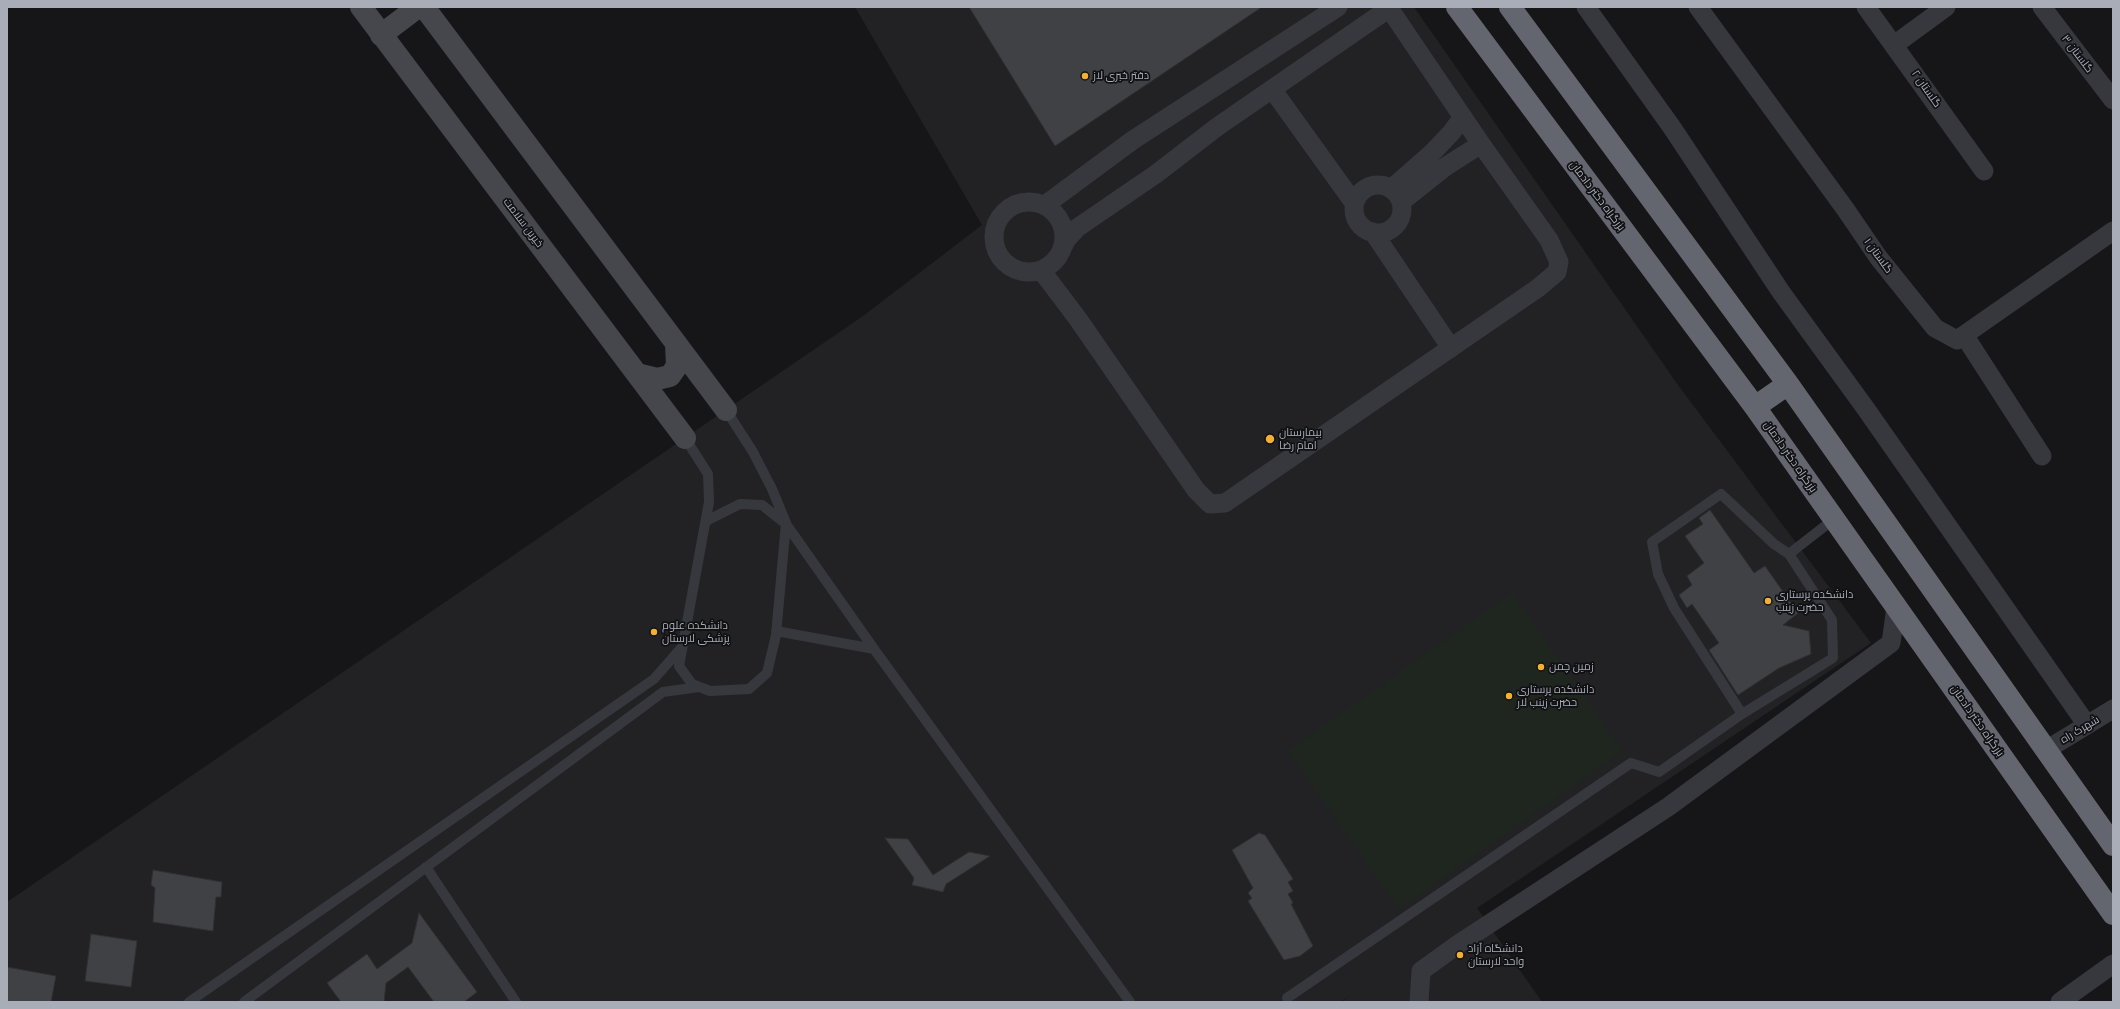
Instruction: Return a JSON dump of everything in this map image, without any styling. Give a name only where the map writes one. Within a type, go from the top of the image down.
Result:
[{"type":"highway","name":"بزرگراه دکتر دادمان","points":[[1457,7],[1755,408],[2113,914]]},
{"type":"highway","points":[[1514,9],[1788,384],[2113,845]]},
{"type":"highway","points":[[1755,408],[1788,384]]},
{"type":"street","name":"خیرین سلامت","points":[[361,7],[685,438]]},
{"type":"street","points":[[382,35],[418,7]]},
{"type":"street","points":[[424,7],[726,410]]},
{"type":"street","points":[[1045,205],[1133,140],[1338,7]]},
{"type":"street","points":[[1586,7],[1673,129],[1781,292],[1866,409],[2087,725]]},
{"type":"street","name":"گلستان ۱","points":[[1698,7],[1846,210],[1878,257],[1908,296],[1935,328],[1957,340],[1964,335]]},
{"type":"street","name":"گلستان ۲","points":[[1866,7],[1984,171]]},
{"type":"street","points":[[1894,45],[1946,7]]},
{"type":"street","name":"گلستان ۳","points":[[2042,7],[2113,100]]},
{"type":"street","points":[[1041,270],[1078,319],[1196,490],[1210,504],[1225,503],[1538,288],[1557,272],[1559,262],[1549,240],[1481,144],[1390,8],[1217,127],[1156,174],[1078,228],[1066,240],[1064,246],[1055,260],[1041,270],[1030,272],[1019,271],[1008,266],[1000,258],[995,248],[993,236],[995,224],[1001,214],[1010,206],[1021,202],[1033,201],[1045,205],[1055,212],[1061,222],[1065,234],[1064,246]]},
{"type":"street","points":[[1272,89],[1354,203]]},
{"type":"street","points":[[1396,195],[1436,148],[1452,133],[1463,117]]},
{"type":"street","points":[[1396,195],[1445,167],[1481,144]]},
{"type":"street","points":[[1373,232],[1389,230],[1400,218],[1396,195],[1384,186],[1369,186],[1357,196],[1354,203],[1354,211],[1360,225],[1373,232],[1451,348]]},
{"type":"street","points":[[2042,456],[1964,335],[2113,231]]},
{"type":"street","points":[[637,374],[658,379],[670,376],[677,366],[676,344]]},
{"type":"street","points":[[1419,1002],[1420,971],[1457,945],[1668,807],[1891,643],[1896,607]]},
{"type":"street","name":"شهرک راه","points":[[2046,750],[2113,709]]},
{"type":"street","points":[[2060,1002],[2113,964]]},
{"type":"lane","points":[[726,410],[753,452],[772,489],[786,524],[1130,1002]]},
{"type":"lane","points":[[685,438],[708,474],[710,502],[679,666],[692,684],[710,691],[749,689],[767,673],[776,631],[786,524]]},
{"type":"lane","points":[[1287,998],[1631,763],[1659,772],[1742,714],[1833,658],[1832,620],[1789,554],[1774,544],[1721,494],[1652,542],[1658,574],[1674,608],[1742,714]]},
{"type":"lane","points":[[706,521],[740,504],[762,505],[786,524]]},
{"type":"lane","points":[[1789,554],[1834,519]]},
{"type":"lane","points":[[776,631],[874,648]]},
{"type":"lane","points":[[189,1002],[654,679],[682,647]]},
{"type":"lane","points":[[244,1002],[663,692],[699,687]]},
{"type":"lane","points":[[426,867],[516,1002]]},
{"type":"shaded area","points":[[855,7],[969,7],[1055,145],[1262,7],[1414,7],[1678,385],[1871,643],[1477,908],[1542,1002],[1342,1002],[1351,995],[1341,1002],[7,1002],[7,902],[863,316],[982,225]]},
{"type":"shaded area","points":[[1512,593],[1623,751],[1399,909],[1288,751]]},
{"type":"building","name":"دفتر خبری لاز","points":[[969,7],[1262,7],[1055,146]]},
{"type":"building","points":[[1710,510],[1754,573],[1765,566],[1798,613],[1783,625],[1809,631],[1811,654],[1779,668],[1738,695],[1709,650],[1719,643],[1692,604],[1687,608],[1679,595],[1692,585],[1687,576],[1704,563],[1685,536],[1703,524],[1699,518]]},
{"type":"building","points":[[1259,833],[1265,835],[1293,879],[1288,882],[1293,891],[1288,894],[1293,903],[1291,904],[1313,946],[1300,956],[1284,960],[1248,901],[1252,898],[1248,893],[1253,888],[1232,850]]},
{"type":"building","points":[[885,838],[908,839],[933,875],[969,852],[990,856],[946,884],[943,892],[912,885],[914,878]]},
{"type":"building","points":[[153,870],[222,882],[221,897],[216,897],[213,931],[153,922],[155,888],[151,885]]},
{"type":"building","points":[[419,913],[477,992],[464,1002],[434,1002],[408,967],[386,983],[384,1002],[341,1002],[327,983],[367,954],[377,969],[412,943]]},
{"type":"building","points":[[91,934],[137,941],[131,987],[85,981]]},
{"type":"building","points":[[7,967],[56,976],[51,1002],[7,1002]]},
{"type":"place","name":"دفتر خبری لاز","points":[[1085,76]]},
{"type":"place","name":"بیمارستان امام رضا","points":[[1270,439]]},
{"type":"place","name":"دانشکده پرستاری حضرت زینب","points":[[1768,601]]},
{"type":"place","name":"دانشکده علوم پزشکی لارستان","points":[[654,632]]},
{"type":"place","name":"زمین چمن","points":[[1541,667]]},
{"type":"place","name":"دانشکده پرستاری حضرت زینب لار","points":[[1509,696]]},
{"type":"place","name":"دانشگاه آزاد واحد لارستان","points":[[1460,955]]}]
